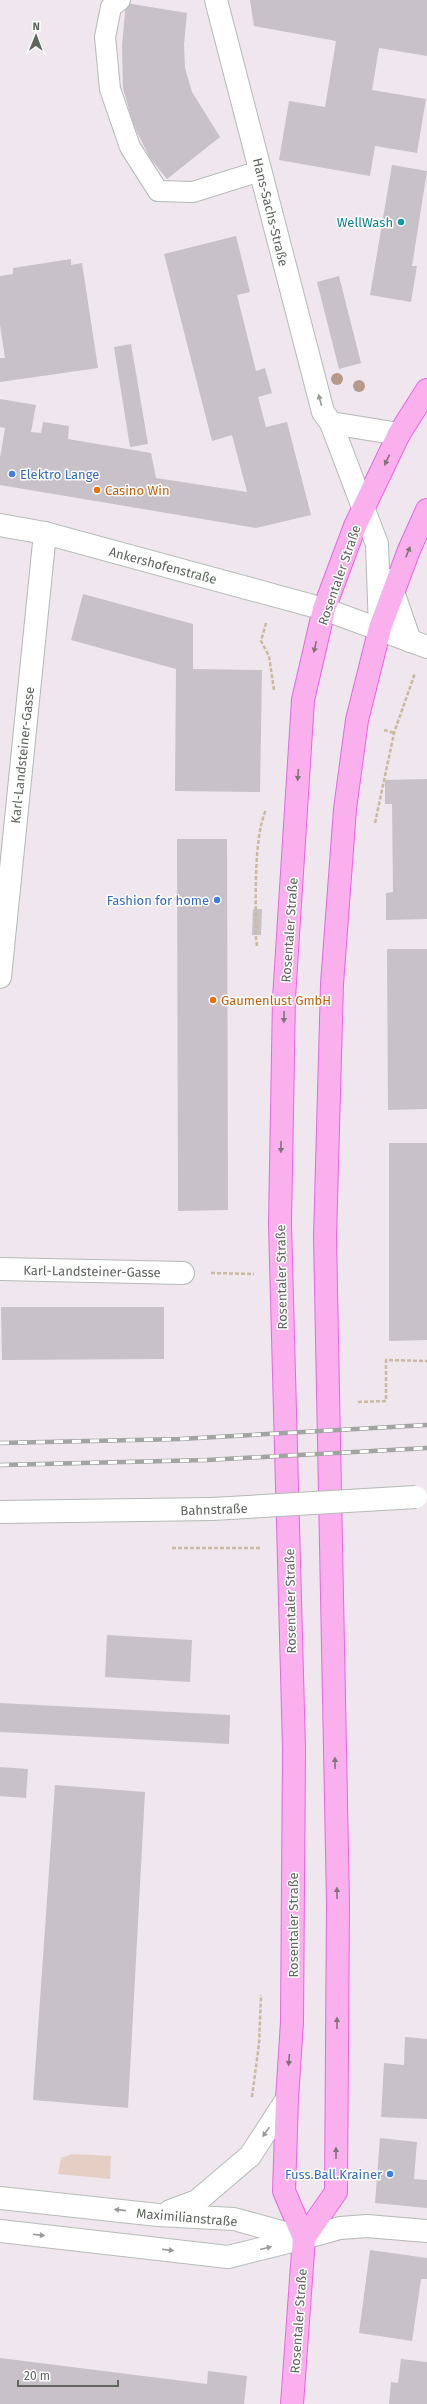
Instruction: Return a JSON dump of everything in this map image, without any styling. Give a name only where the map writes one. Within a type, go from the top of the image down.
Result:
[{"type":"main road","name":"Rosentaler Straße","points":[[292,2404],[304,2238],[284,2191],[287,2099],[292,2022],[294,1749],[280,1224],[284,1006],[303,700],[324,609],[363,510],[399,434],[427,390]]},
{"type":"main road","points":[[304,2238],[336,2192],[338,1903],[325,1221],[332,984],[345,809],[357,720],[380,628],[408,550],[427,510]]},
{"type":"street","name":"Hans-Sachs-Straße","points":[[216,0],[324,412],[331,423],[377,544],[380,628]]},
{"type":"street","points":[[331,423],[399,434]]},
{"type":"street","name":"Ankershofenstraße","points":[[0,525],[45,533],[324,609],[380,628],[421,645]]},
{"type":"street","name":"Karl-Landsteiner-Gasse","points":[[0,977],[1,953],[45,533]]},
{"type":"street","points":[[377,544],[393,592],[421,645]]},
{"type":"street","name":"Karl-Landsteiner-Gasse","points":[[0,1269],[183,1273]]},
{"type":"street","name":"Bahnstraße","points":[[0,1512],[212,1509],[422,1497]]},
{"type":"street","points":[[158,2215],[197,2202],[230,2174],[250,2156],[287,2099]]},
{"type":"street","name":"Maximilianstraße","points":[[0,2198],[158,2215],[234,2219],[304,2238]]},
{"type":"street","points":[[0,2231],[228,2257],[340,2228],[367,2226],[427,2231]]},
{"type":"lane","points":[[120,0],[111,7],[105,37],[110,89],[130,147],[158,191],[193,192],[260,170]]},
{"type":"path","points":[[374,825],[394,734],[421,645]]},
{"type":"path","points":[[183,1273],[256,1274]]},
{"type":"path","points":[[355,1409],[355,1402],[386,1402],[386,1360],[427,1361]]},
{"type":"path","points":[[172,1548],[260,1548]]},
{"type":"shaded area","points":[[72,2154],[111,2156],[110,2179],[58,2174],[61,2158]]},
{"type":"building","points":[[250,0],[427,0],[427,56],[379,48],[372,90],[426,99],[417,153],[375,146],[370,176],[279,160],[289,101],[325,107],[336,41],[254,26]]},
{"type":"building","points":[[126,3],[187,13],[184,44],[185,68],[192,92],[220,137],[167,179],[150,158],[133,124],[123,88],[122,45]]},
{"type":"building","name":"WellWash","points":[[392,165],[427,171],[412,266],[417,266],[411,302],[370,295]]},
{"type":"building","points":[[236,236],[250,292],[237,295],[256,371],[265,368],[272,393],[258,397],[266,427],[287,422],[311,515],[256,528],[0,485],[0,458],[5,428],[0,427],[0,399],[36,405],[31,432],[41,433],[43,422],[69,426],[68,439],[151,453],[156,478],[247,492],[232,435],[212,441],[164,254]]},
{"type":"building","points":[[71,259],[71,265],[82,263],[98,368],[0,382],[0,358],[5,358],[0,325],[0,276],[13,274],[13,268]]},
{"type":"building","points":[[339,276],[361,363],[339,369],[317,282]]},
{"type":"building","points":[[131,344],[148,444],[130,447],[114,347]]},
{"type":"building","points":[[83,594],[193,624],[193,669],[262,670],[260,792],[175,791],[176,669],[71,640]]},
{"type":"building","points":[[427,779],[427,919],[386,920],[386,893],[393,892],[392,804],[385,804],[385,780]]},
{"type":"building","points":[[177,839],[227,839],[228,1210],[178,1211]]},
{"type":"building","points":[[253,909],[262,909],[261,935],[252,935]]},
{"type":"building","points":[[387,949],[427,949],[427,1109],[388,1110]]},
{"type":"building","points":[[389,1143],[427,1143],[427,1340],[389,1341]]},
{"type":"building","points":[[1,1307],[164,1307],[164,1359],[2,1360]]},
{"type":"building","points":[[107,1635],[192,1640],[190,1682],[105,1677]]},
{"type":"building","points":[[0,1703],[230,1715],[229,1744],[0,1732]]},
{"type":"building","points":[[0,1767],[28,1769],[26,1798],[0,1796]]},
{"type":"building","points":[[55,1785],[145,1792],[128,2108],[33,2100]]},
{"type":"building","points":[[405,2037],[427,2039],[427,2119],[381,2117],[384,2063],[404,2065]]},
{"type":"building","points":[[380,2138],[417,2142],[414,2179],[427,2180],[427,2208],[375,2203]]},
{"type":"building","points":[[370,2250],[427,2258],[427,2279],[421,2279],[412,2341],[359,2333]]},
{"type":"building","points":[[0,2358],[207,2384],[208,2371],[247,2376],[244,2404],[0,2404]]},
{"type":"building","points":[[401,2359],[427,2362],[427,2404],[389,2404],[391,2382],[398,2383]]},
{"type":"railway","points":[[0,1443],[180,1439],[427,1425]]},
{"type":"railway","points":[[0,1465],[207,1460],[427,1448]]},
{"type":"place","name":"WellWash","points":[[401,222]]},
{"type":"place","name":"Elektro Lange","points":[[12,474]]},
{"type":"place","name":"Casino Win","points":[[97,490]]},
{"type":"place","name":"Fashion for home","points":[[217,900]]},
{"type":"place","name":"Gaumenlust GmbH","points":[[213,1000]]},
{"type":"place","name":"Fuss.Ball.Krainer","points":[[390,2174]]}]
